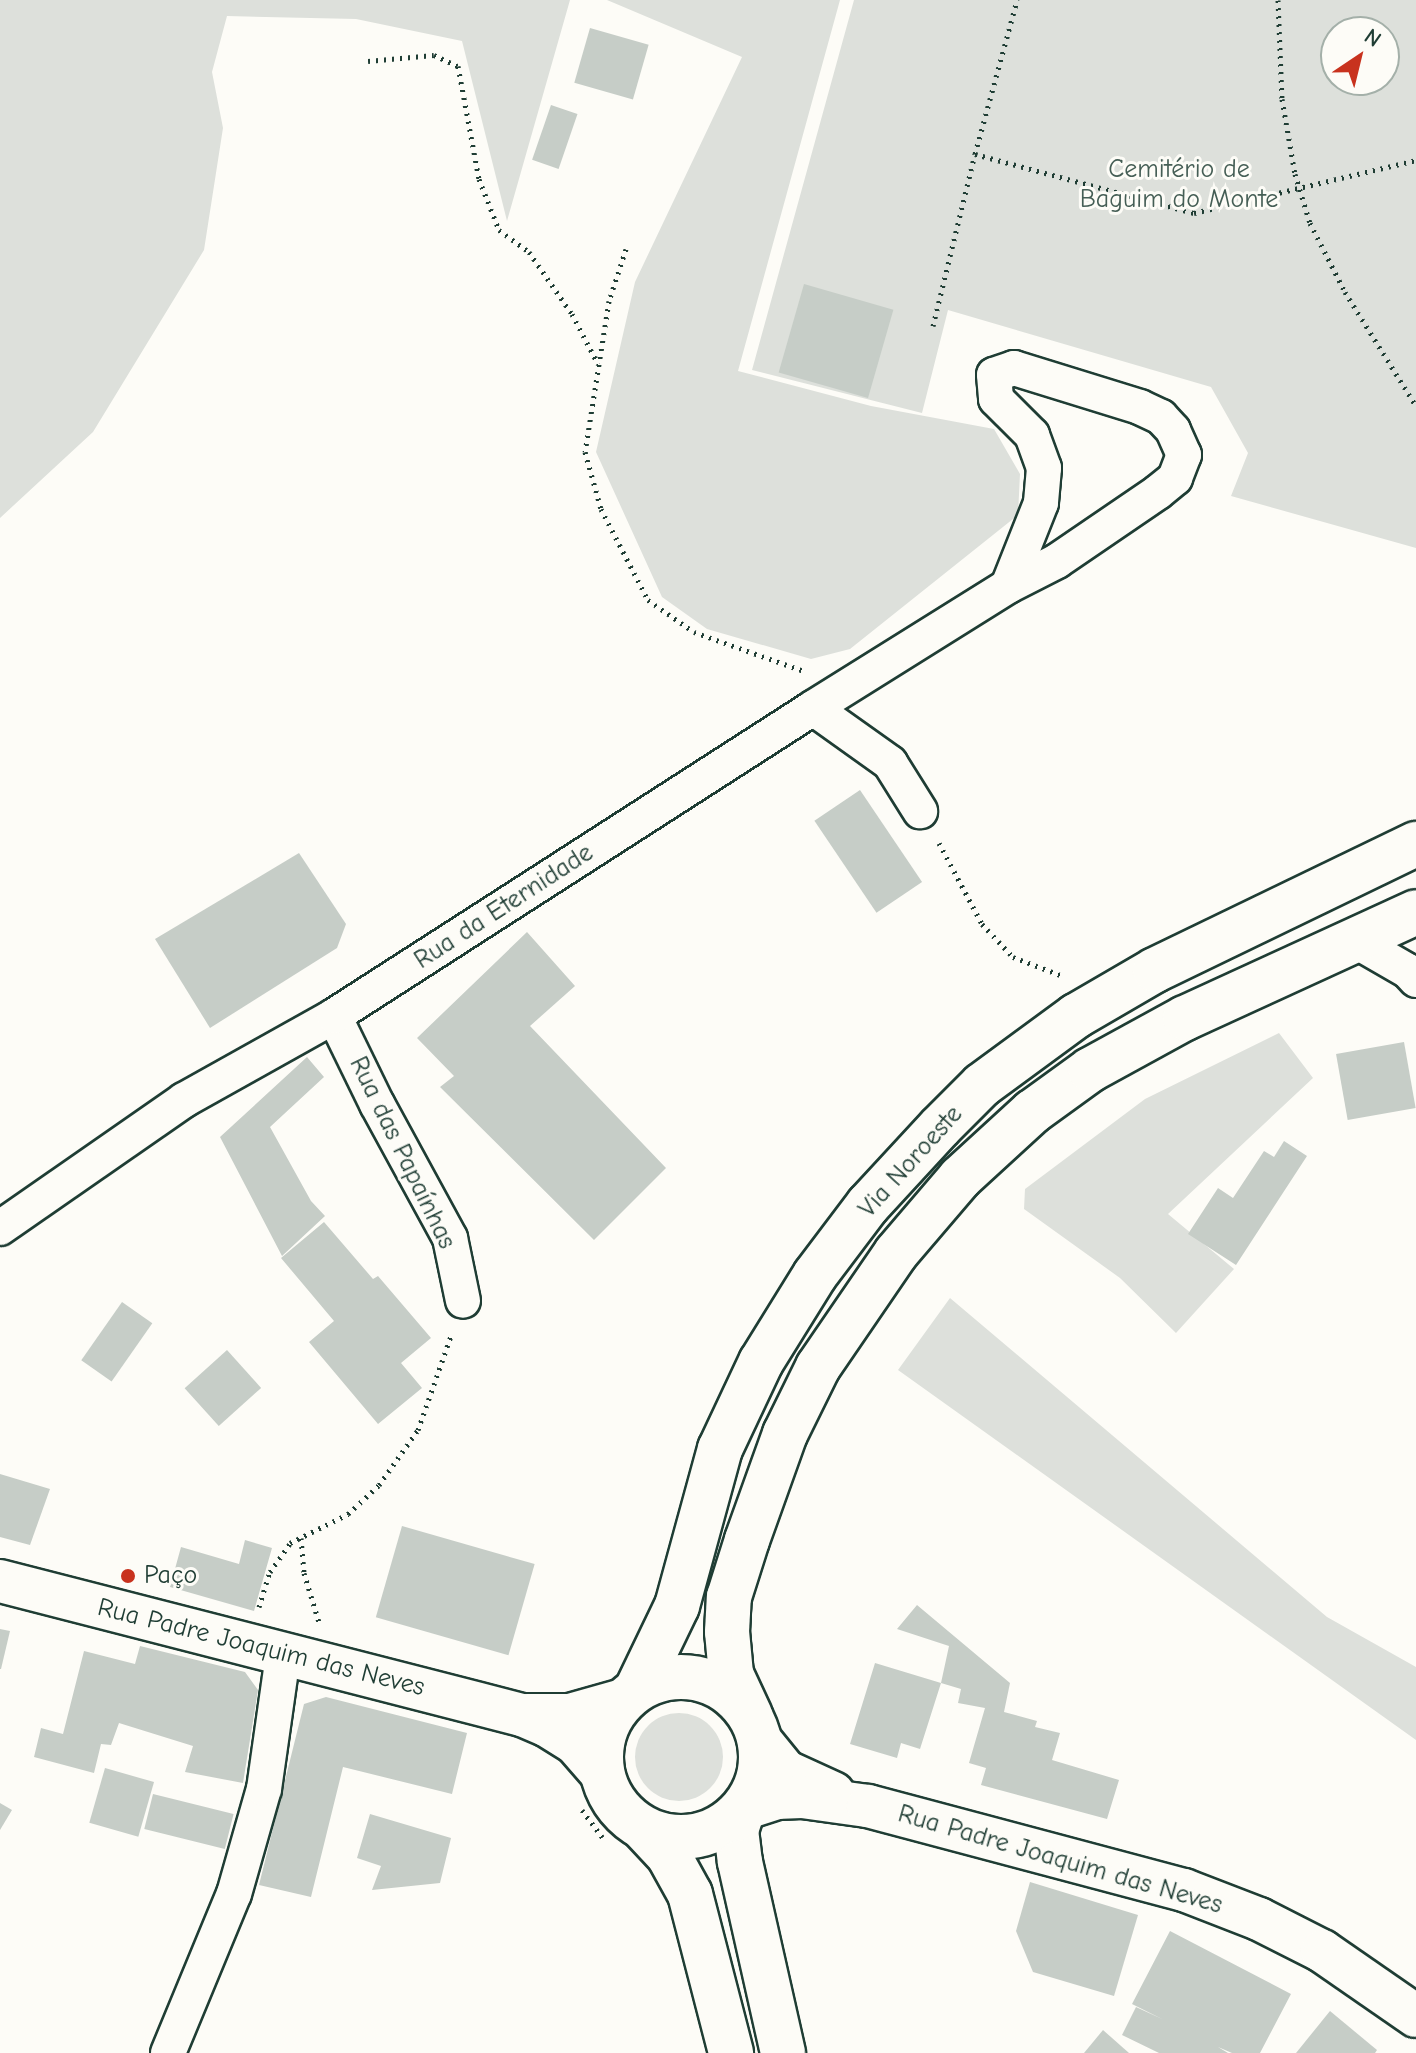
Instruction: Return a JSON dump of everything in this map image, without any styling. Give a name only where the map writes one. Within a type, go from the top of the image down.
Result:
[{"type":"main road","name":"Via Noroeste","points":[[632,1694],[677,1606],[720,1449],[761,1362],[815,1275],[868,1205],[929,1138],[982,1085],[1076,1016],[1155,970],[1416,844]]},
{"type":"main road","name":"Via Noroeste","points":[[755,1727],[731,1674],[726,1615],[747,1540],[785,1434],[818,1367],[896,1253],[960,1178],[1032,1112],[1090,1070],[1185,1018],[1416,912]]},
{"type":"main road","points":[[731,2053],[690,1894],[669,1856],[644,1829],[623,1814],[608,1792],[603,1775],[602,1740],[612,1714],[632,1694],[654,1681],[681,1676],[708,1681],[732,1694],[755,1727],[762,1766],[755,1791],[743,1809],[736,1830],[740,1862],[783,2053]]},
{"type":"main road","points":[[644,1829],[669,1837],[695,1837],[720,1828],[743,1809]]},
{"type":"street","name":"Rua da Eternidade","points":[[0,1228],[184,1100],[334,1016],[826,700],[1008,586],[1057,561],[1175,478],[1184,455],[1173,430],[1161,417],[1140,407],[1014,368],[994,375],[996,399],[1032,435],[1044,468],[1041,503],[1008,586]]},
{"type":"street","points":[[826,700],[890,763],[920,811]]},
{"type":"street","points":[[1354,940],[1408,971],[1416,980]]},
{"type":"street","name":"Rua das Papaínhas","points":[[334,1016],[377,1104],[450,1238],[463,1301]]},
{"type":"street","name":"Rua Padre Joaquim das Neves","points":[[0,1581],[522,1715],[575,1743],[603,1775]]},
{"type":"street","points":[[168,2053],[238,1879],[264,1789],[266,1650]]},
{"type":"street","name":"Rua Padre Joaquim das Neves","points":[[522,1715],[570,1715],[632,1694]]},
{"type":"street","name":"Rua Padre Joaquim das Neves","points":[[755,1727],[785,1771],[868,1806]]},
{"type":"street","name":"Rua Padre Joaquim das Neves","points":[[743,1809],[776,1798],[831,1800],[868,1806],[1209,1900],[1259,1919],[1322,1951],[1416,2016]]},
{"type":"path","points":[[933,326],[1017,0]]},
{"type":"path","points":[[1278,0],[1282,99],[1300,190],[1310,223],[1345,292],[1416,406]]},
{"type":"path","points":[[368,61],[434,55],[458,66],[479,179],[499,230],[529,252],[572,314],[599,365]]},
{"type":"path","points":[[975,154],[1194,213],[1416,160]]},
{"type":"path","points":[[626,249],[609,301],[585,452],[601,509],[648,600],[694,632],[802,670],[826,700]]},
{"type":"path","points":[[920,811],[982,924],[1013,957],[1063,976],[1073,975]]},
{"type":"path","points":[[266,1650],[270,1572],[290,1543],[348,1514],[379,1485],[418,1430],[463,1301]]},
{"type":"path","points":[[301,1538],[304,1573],[319,1622],[353,1672]]},
{"type":"green space","points":[[0,0],[570,0],[507,221],[462,41],[356,19],[227,16],[212,72],[223,128],[204,250],[93,432],[0,518]]},
{"type":"green space","points":[[607,0],[840,0],[738,371],[871,406],[994,429],[1020,474],[1018,515],[850,649],[811,659],[707,629],[662,597],[596,452],[635,282],[742,57]]},
{"type":"green space","name":"Cemitério de Baguim do Monte","points":[[854,0],[1416,0],[1416,548],[1231,496],[1248,453],[1211,387],[948,310],[922,413],[752,370]]},
{"type":"green space","points":[[1279,1033],[1313,1078],[1168,1214],[1234,1269],[1176,1333],[1120,1278],[1024,1209],[1025,1189],[1145,1099]]},
{"type":"green space","points":[[950,1298],[1327,1617],[1416,1667],[1416,1740],[898,1370]]},
{"type":"green space","points":[[679,1713],[696,1717],[710,1726],[719,1740],[723,1757],[719,1774],[710,1788],[696,1797],[679,1801],[662,1797],[648,1788],[639,1774],[635,1757],[639,1740],[648,1726],[662,1717]]},
{"type":"building","points":[[590,28],[649,45],[633,100],[574,83]]},
{"type":"building","points":[[551,105],[577,114],[559,169],[532,160]]},
{"type":"building","points":[[804,284],[893,310],[868,398],[779,372]]},
{"type":"building","points":[[860,790],[922,882],[876,913],[814,821]]},
{"type":"building","points":[[299,853],[346,924],[337,948],[210,1028],[155,939]]},
{"type":"building","points":[[527,932],[575,986],[530,1026],[666,1168],[594,1240],[440,1087],[454,1076],[417,1038]]},
{"type":"building","points":[[1404,1042],[1416,1108],[1348,1120],[1336,1054]]},
{"type":"building","points":[[307,1057],[324,1077],[270,1127],[311,1201],[325,1216],[282,1256],[220,1137]]},
{"type":"building","points":[[1284,1141],[1307,1156],[1236,1265],[1188,1234],[1218,1188],[1233,1198],[1264,1151],[1274,1157]]},
{"type":"building","points":[[324,1222],[373,1279],[378,1276],[431,1338],[401,1363],[422,1388],[378,1424],[309,1342],[334,1321],[281,1258]]},
{"type":"building","points":[[122,1302],[152,1323],[112,1381],[81,1360]]},
{"type":"building","points":[[227,1350],[261,1388],[219,1426],[185,1388]]},
{"type":"building","points":[[0,1474],[50,1489],[30,1545],[0,1537]]},
{"type":"building","points":[[402,1526],[535,1564],[508,1655],[376,1617]]},
{"type":"building","points":[[245,1540],[272,1548],[254,1611],[170,1587],[181,1547],[239,1564]]},
{"type":"building","points":[[917,1605],[1010,1683],[1004,1712],[1037,1721],[1035,1727],[1060,1733],[1052,1760],[1119,1780],[1107,1819],[981,1785],[986,1768],[969,1763],[985,1708],[958,1703],[961,1689],[941,1683],[949,1646],[897,1629]]},
{"type":"building","points":[[0,1629],[10,1631],[1,1669],[0,1669]]},
{"type":"building","points":[[140,1646],[245,1672],[258,1690],[243,1783],[185,1772],[193,1746],[119,1723],[111,1745],[101,1744],[94,1773],[34,1757],[41,1728],[63,1734],[84,1651],[135,1664]]},
{"type":"building","points":[[875,1663],[941,1683],[920,1749],[901,1743],[897,1758],[850,1744]]},
{"type":"building","points":[[326,1697],[467,1733],[452,1794],[343,1767],[311,1897],[259,1885],[304,1704]]},
{"type":"building","points":[[105,1768],[154,1782],[138,1837],[89,1823]]},
{"type":"building","points":[[153,1794],[234,1814],[225,1849],[144,1829]]},
{"type":"building","points":[[0,1803],[12,1810],[0,1830]]},
{"type":"building","points":[[370,1814],[451,1838],[440,1883],[372,1890],[381,1866],[357,1858]]},
{"type":"building","points":[[1030,1882],[1138,1915],[1114,1996],[1033,1972],[1016,1931]]},
{"type":"building","points":[[1170,1931],[1291,1994],[1260,2053],[1232,2053],[1218,2047],[1228,2053],[1159,2053],[1122,2035],[1136,2007],[1162,2019],[1132,2004]]},
{"type":"building","points":[[1330,2011],[1377,2050],[1375,2053],[1296,2053]]},
{"type":"building","points":[[1103,2030],[1129,2053],[1084,2053]]},
{"type":"place","name":"Paço","points":[[128,1576]]}]
